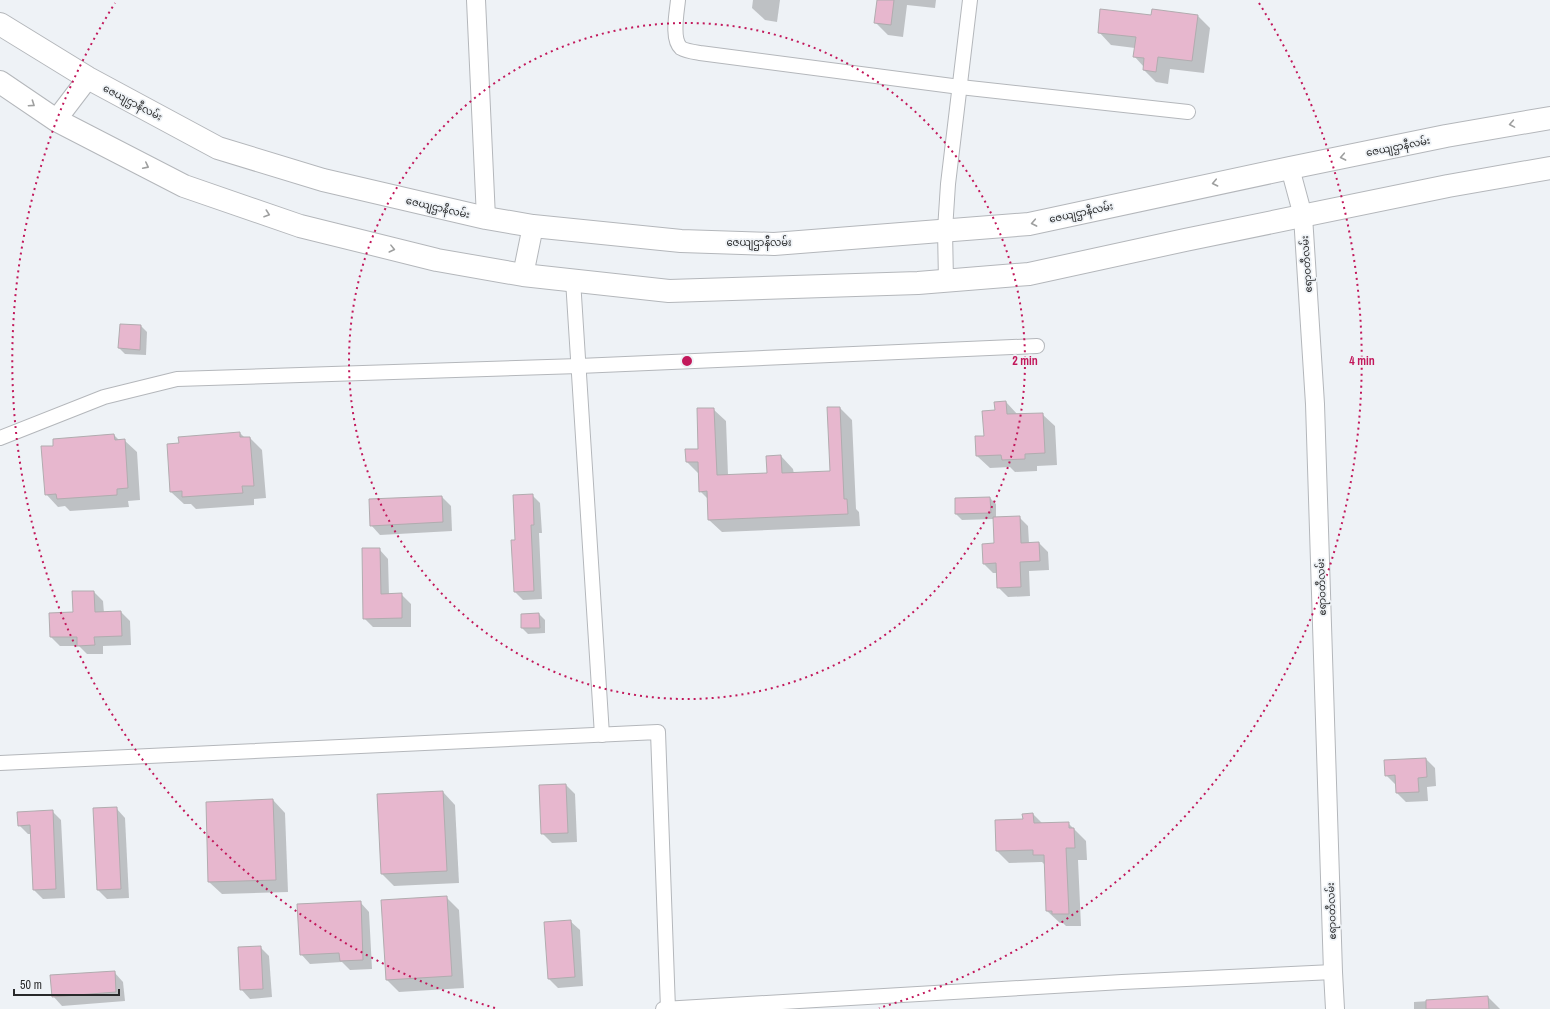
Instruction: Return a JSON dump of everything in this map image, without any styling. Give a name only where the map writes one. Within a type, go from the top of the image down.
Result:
[{"type":"main road","name":"ဇေယျဌာနီလမ်း","points":[[0,24],[88,78],[218,148],[323,180],[486,218],[533,226],[681,241],[774,244],[1029,224],[1446,136],[1550,118]]},
{"type":"main road","points":[[56,120],[88,78]]},
{"type":"main road","points":[[0,82],[56,120],[184,186],[300,226],[437,260],[523,275],[669,291],[946,281],[1029,274],[1448,186],[1550,168]]},
{"type":"main road","points":[[523,275],[533,226]]},
{"type":"street","points":[[476,0],[486,218]]},
{"type":"street","points":[[678,0],[675,32],[678,43],[682,48],[688,51],[960,86],[1188,112]]},
{"type":"street","points":[[946,281],[945,230],[948,184],[970,0]]},
{"type":"street","name":"ဧရာဝတီလမ်း","points":[[1290,168],[1303,216],[1315,404],[1335,1009]]},
{"type":"street","points":[[573,280],[602,735]]},
{"type":"street","points":[[0,438],[104,397],[177,379],[578,366],[1037,346]]},
{"type":"street","points":[[0,763],[658,732],[668,1009]]},
{"type":"street","points":[[664,1009],[1118,982],[1333,972]]},
{"type":"building","points":[[877,0],[894,0],[891,25],[874,23]]},
{"type":"building","points":[[1100,9],[1151,15],[1152,9],[1198,15],[1192,61],[1158,57],[1156,72],[1143,70],[1144,58],[1133,57],[1136,37],[1098,33]]},
{"type":"building","points":[[120,324],[141,325],[140,350],[118,348]]},
{"type":"building","points":[[1006,401],[1007,414],[1043,413],[1045,453],[1025,454],[1025,459],[1002,460],[1001,455],[976,456],[975,436],[984,436],[982,411],[995,410],[994,402]]},
{"type":"building","points":[[827,407],[840,407],[844,499],[847,499],[848,514],[708,520],[707,491],[699,492],[698,462],[686,462],[685,449],[698,449],[697,408],[714,408],[717,475],[767,473],[766,456],[781,455],[782,473],[830,471]]},
{"type":"building","points":[[240,432],[240,437],[250,437],[254,486],[242,486],[243,493],[182,497],[182,491],[170,492],[167,444],[179,443],[178,437]]},
{"type":"building","points":[[114,434],[115,440],[125,439],[128,488],[117,489],[117,495],[57,499],[56,494],[45,495],[41,446],[53,446],[53,439]]},
{"type":"building","points":[[533,494],[534,525],[531,525],[534,591],[514,592],[511,540],[515,540],[513,495]]},
{"type":"building","points":[[442,496],[443,522],[370,526],[369,499]]},
{"type":"building","points":[[990,497],[991,513],[955,514],[955,498]]},
{"type":"building","points":[[1020,516],[1021,543],[1039,542],[1040,561],[1020,562],[1021,587],[997,588],[996,563],[983,564],[982,544],[994,543],[993,517]]},
{"type":"building","points":[[362,548],[380,548],[381,594],[402,593],[402,618],[363,619]]},
{"type":"building","points":[[72,591],[94,591],[95,612],[121,611],[122,636],[94,637],[95,645],[77,646],[77,637],[50,637],[49,613],[73,612]]},
{"type":"building","points":[[539,613],[540,628],[521,628],[521,614]]},
{"type":"building","points":[[1426,758],[1427,777],[1418,778],[1419,792],[1396,793],[1395,775],[1385,776],[1384,760]]},
{"type":"building","points":[[566,784],[568,833],[541,834],[539,785]]},
{"type":"building","points":[[443,791],[447,871],[381,874],[377,794]]},
{"type":"building","points":[[273,799],[276,880],[208,882],[206,802]]},
{"type":"building","points":[[117,807],[121,889],[97,890],[93,808]]},
{"type":"building","points":[[53,810],[56,889],[33,890],[30,825],[18,826],[17,812]]},
{"type":"building","points":[[1033,813],[1034,823],[1069,822],[1069,828],[1074,828],[1075,848],[1066,848],[1069,914],[1052,914],[1052,911],[1046,911],[1044,855],[1033,855],[1033,850],[996,851],[995,820],[1023,819],[1022,814]]},
{"type":"building","points":[[447,896],[452,976],[386,980],[381,900]]},
{"type":"building","points":[[361,901],[363,960],[340,961],[339,953],[300,955],[297,904]]},
{"type":"building","points":[[571,920],[575,977],[548,979],[544,922]]},
{"type":"building","points":[[261,946],[263,989],[240,990],[238,947]]},
{"type":"building","points":[[115,971],[116,992],[52,997],[50,975]]},
{"type":"building","points":[[1488,996],[1489,1009],[1426,1009],[1426,1000]]}]
